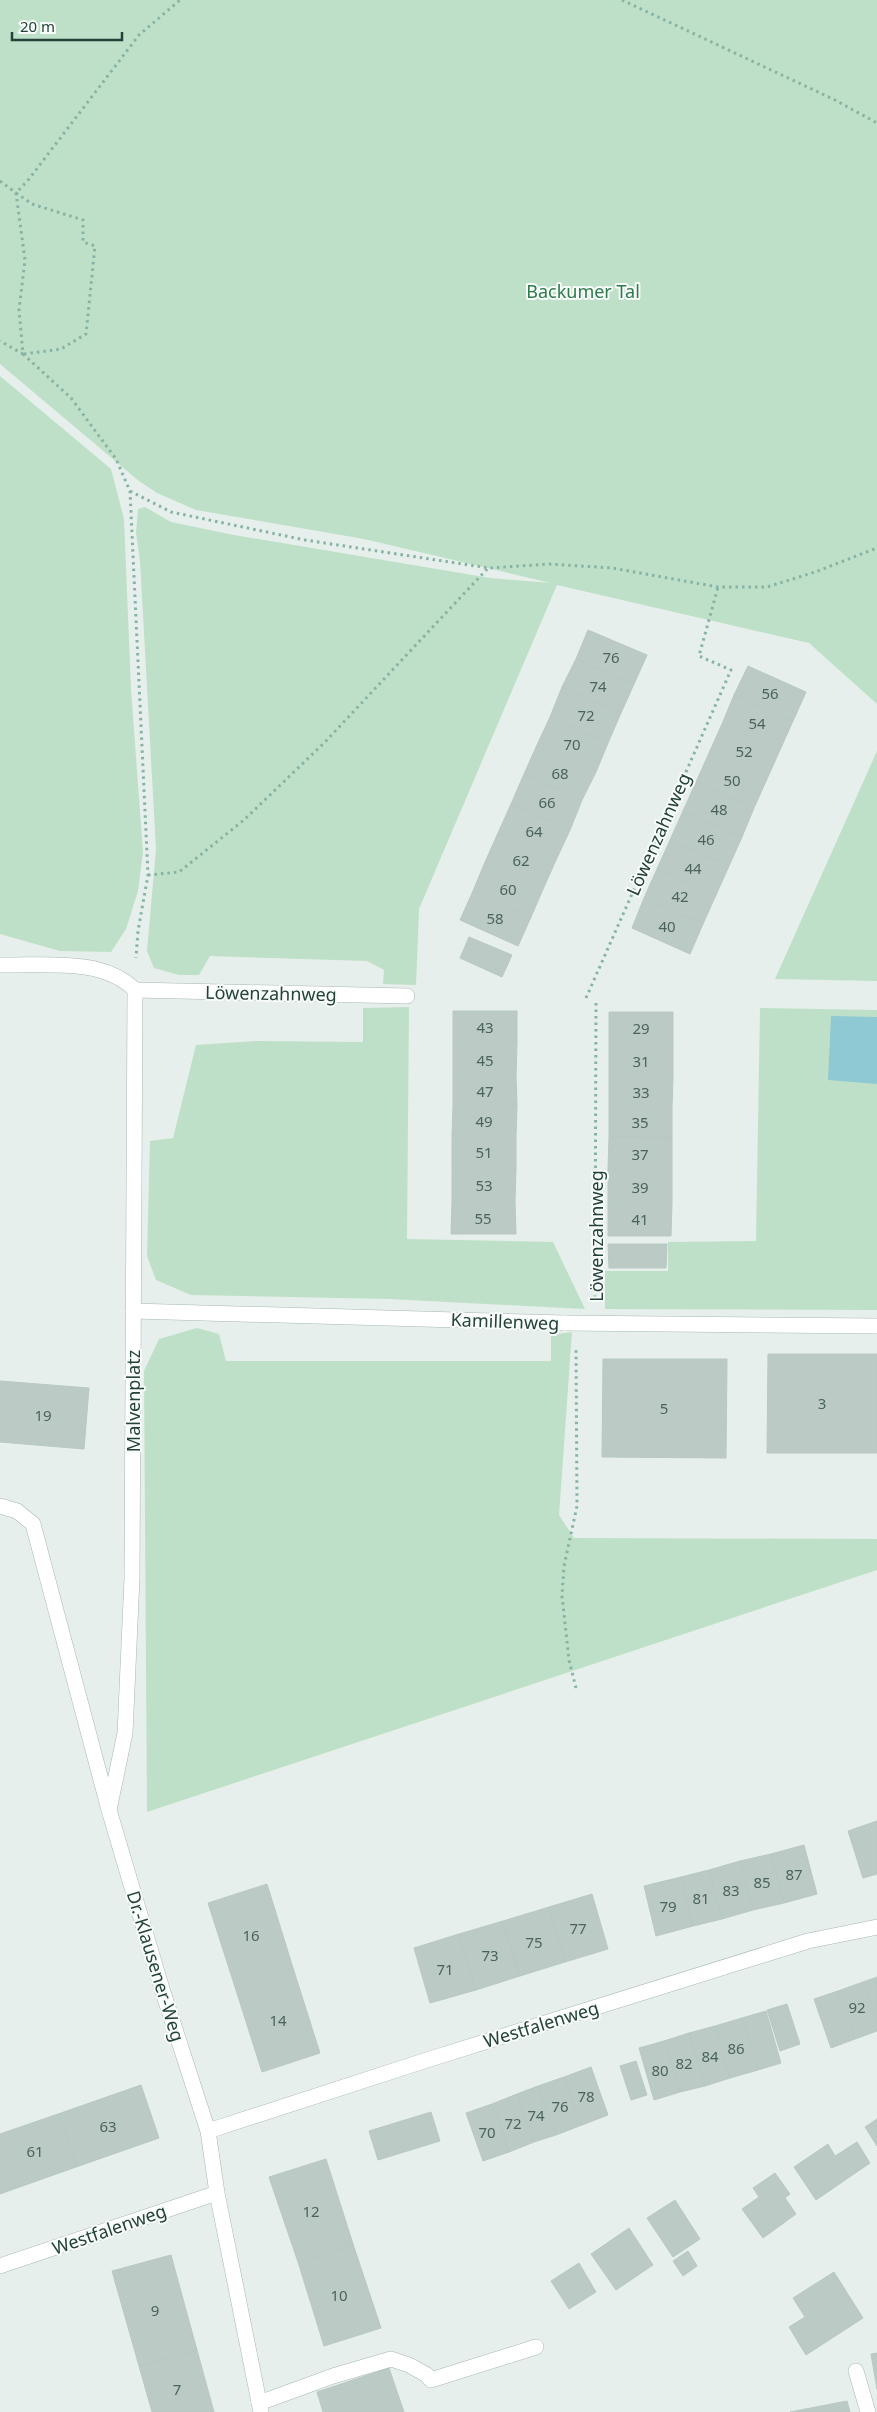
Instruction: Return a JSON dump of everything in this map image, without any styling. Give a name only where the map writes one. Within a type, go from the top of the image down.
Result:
[{"type":"street","points":[[0,965],[76,966],[110,973],[125,980],[135,990]]},
{"type":"street","name":"Löwenzahnweg","points":[[135,990],[407,996]]},
{"type":"street","name":"Malvenplatz","points":[[109,1810],[126,1723],[132,1578],[135,990]]},
{"type":"street","name":"Kamillenweg","points":[[133,1311],[595,1324],[877,1326]]},
{"type":"street","name":"Dr.-Klausener-Weg","points":[[0,1506],[17,1511],[33,1524],[109,1810],[162,1989],[208,2131],[217,2193],[260,2407]]},
{"type":"street","name":"Westfalenweg","points":[[208,2131],[430,2059],[808,1941],[877,1927]]},
{"type":"street","name":"Westfalenweg","points":[[0,2266],[217,2193]]},
{"type":"street","points":[[260,2407],[333,2376],[391,2359],[410,2364],[427,2375],[430,2380],[536,2347]]},
{"type":"street","points":[[856,2371],[868,2412]]},
{"type":"path","points":[[16,193],[29,179],[139,35],[180,0]]},
{"type":"path","points":[[622,0],[835,100],[877,123]]},
{"type":"path","points":[[0,181],[32,204],[82,220],[83,242],[95,246],[86,334],[61,349],[23,354]]},
{"type":"path","points":[[16,193],[25,260],[19,310],[23,354]]},
{"type":"path","points":[[0,341],[23,354],[71,398],[116,459],[130,490],[148,875],[138,931],[135,990]]},
{"type":"path","points":[[130,490],[171,512],[305,540],[489,568],[549,564],[603,568],[718,586],[767,586],[815,572],[877,548]]},
{"type":"path","points":[[148,875],[179,872],[244,820],[325,742],[489,568]]},
{"type":"path","name":"Löwenzahnweg","points":[[586,998],[731,670],[699,656],[718,586]]},
{"type":"path","name":"Löwenzahnweg","points":[[595,1324],[596,999]]},
{"type":"path","points":[[571,1323],[576,1506],[564,1566],[562,1596],[570,1660],[576,1688]]},
{"type":"green space","name":"Backumer Tal","points":[[0,0],[877,0],[877,704],[809,643],[557,585],[419,909],[416,985],[383,984],[384,970],[367,961],[210,956],[199,975],[179,975],[154,968],[147,951],[156,849],[140,561],[136,533],[138,509],[145,507],[171,522],[234,535],[490,578],[551,583],[364,539],[196,510],[157,493],[139,481],[0,364]]},
{"type":"green space","points":[[0,376],[111,469],[124,519],[131,689],[143,852],[138,891],[126,929],[111,952],[60,951],[0,934]]},
{"type":"green space","points":[[877,751],[877,981],[775,979]]},
{"type":"green space","points":[[409,1007],[407,1239],[553,1242],[585,1309],[389,1299],[191,1295],[156,1280],[147,1256],[150,1141],[173,1138],[196,1045],[257,1041],[363,1042],[363,1008]]},
{"type":"green space","points":[[760,1008],[877,1010],[877,1310],[605,1309],[605,1271],[668,1271],[668,1242],[756,1241]]},
{"type":"green space","points":[[197,1328],[219,1334],[226,1361],[551,1361],[551,1335],[572,1332],[559,1515],[574,1538],[877,1539],[877,1570],[147,1812],[144,1371],[159,1339]]},
{"type":"water","points":[[831,1016],[877,1017],[877,1084],[828,1080]]},
{"type":"building","points":[[588,630],[647,655],[634,684],[576,659]]},
{"type":"building","points":[[576,659],[634,684],[621,713],[562,687]]},
{"type":"building","points":[[748,666],[806,692],[793,721],[734,695]]},
{"type":"building","points":[[562,687],[621,713],[608,743],[550,717]]},
{"type":"building","points":[[734,695],[793,721],[780,750],[722,724]]},
{"type":"building","points":[[550,717],[608,743],[596,772],[537,745]]},
{"type":"building","points":[[722,724],[780,750],[767,779],[709,753]]},
{"type":"building","points":[[537,745],[596,772],[582,800],[524,774]]},
{"type":"building","points":[[709,753],[767,779],[754,808],[696,782]]},
{"type":"building","points":[[524,774],[582,800],[570,830],[511,804]]},
{"type":"building","points":[[696,782],[754,808],[742,837],[683,811]]},
{"type":"building","points":[[511,804],[570,830],[557,858],[498,833]]},
{"type":"building","points":[[683,811],[742,837],[729,866],[670,840]]},
{"type":"building","points":[[498,833],[557,858],[544,887],[485,862]]},
{"type":"building","points":[[670,840],[729,866],[716,895],[657,869]]},
{"type":"building","points":[[485,862],[544,887],[531,917],[473,891]]},
{"type":"building","points":[[657,869],[716,895],[703,924],[644,898]]},
{"type":"building","points":[[473,891],[531,917],[518,946],[460,920]]},
{"type":"building","points":[[644,898],[703,924],[690,954],[632,928]]},
{"type":"building","points":[[469,937],[512,955],[502,977],[460,958]]},
{"type":"building","points":[[453,1011],[517,1011],[517,1043],[453,1043]]},
{"type":"building","points":[[609,1012],[673,1012],[673,1045],[609,1045]]},
{"type":"building","points":[[453,1043],[517,1043],[516,1076],[453,1076]]},
{"type":"building","points":[[609,1045],[673,1045],[673,1077],[609,1077]]},
{"type":"building","points":[[453,1076],[516,1076],[517,1106],[453,1106]]},
{"type":"building","points":[[609,1077],[673,1077],[672,1107],[609,1107]]},
{"type":"building","points":[[453,1106],[517,1106],[516,1136],[452,1136]]},
{"type":"building","points":[[609,1107],[672,1107],[672,1138],[609,1137]]},
{"type":"building","points":[[452,1136],[516,1136],[516,1169],[452,1169]]},
{"type":"building","points":[[609,1137],[672,1138],[672,1170],[608,1170]]},
{"type":"building","points":[[452,1169],[516,1169],[515,1201],[452,1201]]},
{"type":"building","points":[[608,1170],[672,1170],[672,1203],[608,1203]]},
{"type":"building","points":[[452,1201],[515,1201],[516,1234],[451,1234]]},
{"type":"building","points":[[608,1203],[672,1203],[671,1236],[608,1236]]},
{"type":"building","points":[[608,1244],[667,1244],[666,1268],[609,1268]]},
{"type":"building","points":[[768,1354],[877,1354],[877,1453],[767,1453]]},
{"type":"building","points":[[603,1359],[727,1359],[726,1458],[602,1457]]},
{"type":"building","points":[[0,1381],[89,1388],[84,1449],[0,1442]]},
{"type":"building","points":[[877,1821],[877,1874],[863,1878],[848,1831]]},
{"type":"building","points":[[804,1845],[817,1894],[784,1903],[771,1854]]},
{"type":"building","points":[[771,1854],[784,1903],[753,1910],[740,1861]]},
{"type":"building","points":[[740,1861],[753,1910],[722,1919],[709,1870]]},
{"type":"building","points":[[709,1870],[722,1919],[693,1926],[681,1877]]},
{"type":"building","points":[[681,1877],[693,1926],[656,1936],[644,1886]]},
{"type":"building","points":[[267,1884],[293,1968],[235,1987],[208,1903]]},
{"type":"building","points":[[592,1894],[608,1949],[565,1962],[549,1907]]},
{"type":"building","points":[[549,1907],[565,1962],[520,1976],[503,1921]]},
{"type":"building","points":[[503,1921],[520,1976],[476,1990],[459,1934]]},
{"type":"building","points":[[459,1934],[476,1990],[430,2003],[414,1948]]},
{"type":"building","points":[[293,1968],[320,2053],[262,2072],[235,1987]]},
{"type":"building","points":[[877,1977],[877,2022],[863,1982]]},
{"type":"building","points":[[863,1982],[877,2022],[877,2031],[855,2039],[838,1991]]},
{"type":"building","points":[[838,1991],[855,2039],[831,2048],[814,1999]]},
{"type":"building","points":[[787,2004],[800,2044],[780,2051],[767,2010]]},
{"type":"building","points":[[766,2011],[781,2063],[758,2070],[742,2018]]},
{"type":"building","points":[[742,2018],[758,2070],[730,2078],[715,2026]]},
{"type":"building","points":[[715,2026],[730,2078],[705,2086],[689,2033]]},
{"type":"building","points":[[689,2033],[705,2086],[680,2092],[664,2041]]},
{"type":"building","points":[[664,2041],[680,2092],[654,2100],[639,2048]]},
{"type":"building","points":[[636,2061],[647,2095],[631,2100],[620,2066]]},
{"type":"building","points":[[591,2067],[608,2115],[582,2125],[564,2077]]},
{"type":"building","points":[[564,2077],[582,2125],[556,2135],[538,2086]]},
{"type":"building","points":[[141,2085],[159,2138],[76,2167],[58,2114]]},
{"type":"building","points":[[538,2086],[556,2135],[534,2142],[517,2094]]},
{"type":"building","points":[[517,2094],[534,2142],[509,2152],[492,2104]]},
{"type":"building","points":[[492,2104],[509,2152],[483,2161],[466,2113]]},
{"type":"building","points":[[431,2112],[440,2141],[378,2160],[369,2131]]},
{"type":"building","points":[[58,2114],[76,2167],[0,2194],[0,2134]]},
{"type":"building","points":[[877,2119],[877,2146],[865,2127]]},
{"type":"building","points":[[857,2142],[870,2163],[816,2200],[794,2167],[828,2144],[835,2156]]},
{"type":"building","points":[[326,2159],[353,2244],[298,2262],[269,2177]]},
{"type":"building","points":[[775,2173],[790,2194],[785,2198],[796,2214],[763,2238],[742,2209],[759,2197],[753,2188]]},
{"type":"building","points":[[675,2200],[700,2239],[673,2257],[647,2218]]},
{"type":"building","points":[[629,2228],[653,2265],[616,2290],[591,2254]]},
{"type":"building","points":[[353,2244],[381,2328],[324,2346],[298,2262]]},
{"type":"building","points":[[688,2251],[697,2266],[683,2276],[673,2261]]},
{"type":"building","points":[[171,2255],[197,2350],[139,2366],[112,2271]]},
{"type":"building","points":[[579,2263],[596,2292],[569,2309],[551,2281]]},
{"type":"building","points":[[834,2272],[863,2318],[806,2355],[789,2327],[805,2317],[793,2298]]},
{"type":"building","points":[[197,2350],[214,2412],[152,2412],[139,2366]]},
{"type":"building","points":[[877,2353],[877,2389],[871,2354]]},
{"type":"building","points":[[389,2368],[404,2412],[323,2412],[317,2392]]},
{"type":"building","points":[[847,2401],[850,2412],[790,2412]]}]
